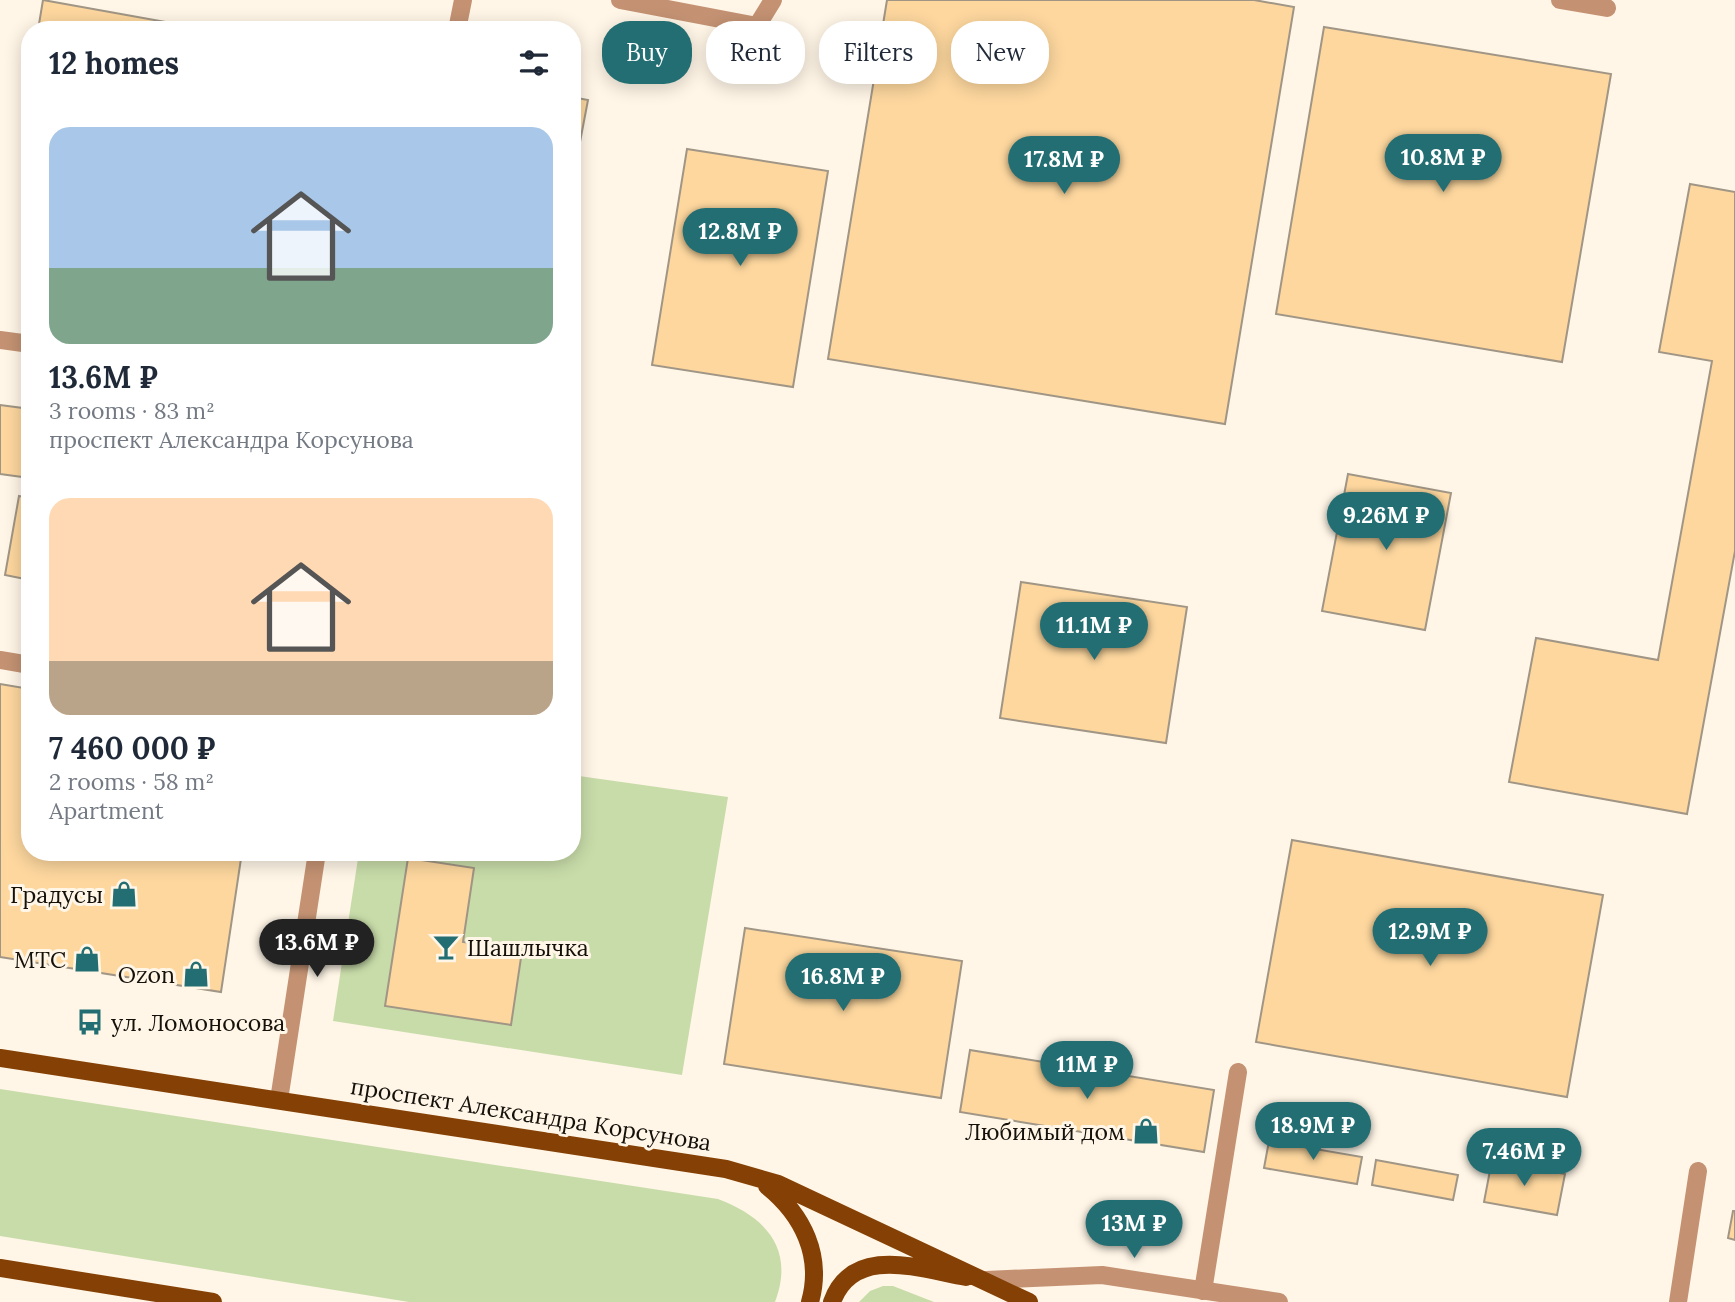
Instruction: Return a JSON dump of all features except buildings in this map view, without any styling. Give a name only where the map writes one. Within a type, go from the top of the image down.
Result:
[{"type":"main road","name":"проспект Александра Корсунова","points":[[0,1058],[746,1174],[803,1195],[1029,1302]]},
{"type":"main road","points":[[746,1174],[780,1197],[794,1211],[804,1230],[811,1249],[814,1270],[810,1302]]},
{"type":"main road","points":[[832,1302],[839,1286],[850,1275],[886,1263],[986,1280]]},
{"type":"main road","points":[[0,1268],[213,1302]]},
{"type":"street","points":[[459,21],[463,0]]},
{"type":"street","points":[[620,0],[757,26],[773,0]]},
{"type":"street","points":[[1560,0],[1607,8]]},
{"type":"street","points":[[0,340],[21,343]]},
{"type":"street","points":[[0,660],[21,664]]},
{"type":"street","points":[[279,1100],[316,861]]},
{"type":"street","points":[[1203,1291],[1238,1072]]},
{"type":"street","points":[[1678,1302],[1699,1171]]},
{"type":"street","points":[[986,1280],[1102,1275],[1279,1302]]},
{"type":"green space","points":[[581,776],[728,797],[682,1075],[333,1021],[358,861],[581,861]]},
{"type":"green space","points":[[0,1089],[718,1199],[750,1215],[772,1237],[781,1266],[780,1283],[775,1302],[409,1302],[0,1236]]},
{"type":"green space","points":[[883,1286],[893,1286],[934,1302],[859,1302],[870,1291]]},
{"type":"place","name":"Градусы","points":[[124,894]]},
{"type":"place","name":"Шашлычка","points":[[446,947]]},
{"type":"place","name":"МТС","points":[[87,959]]},
{"type":"place","name":"Ozon","points":[[196,974]]},
{"type":"place","name":"ул. Ломоносова","points":[[90,1022]]},
{"type":"place","name":"Любимый дом","points":[[1146,1131]]}]
